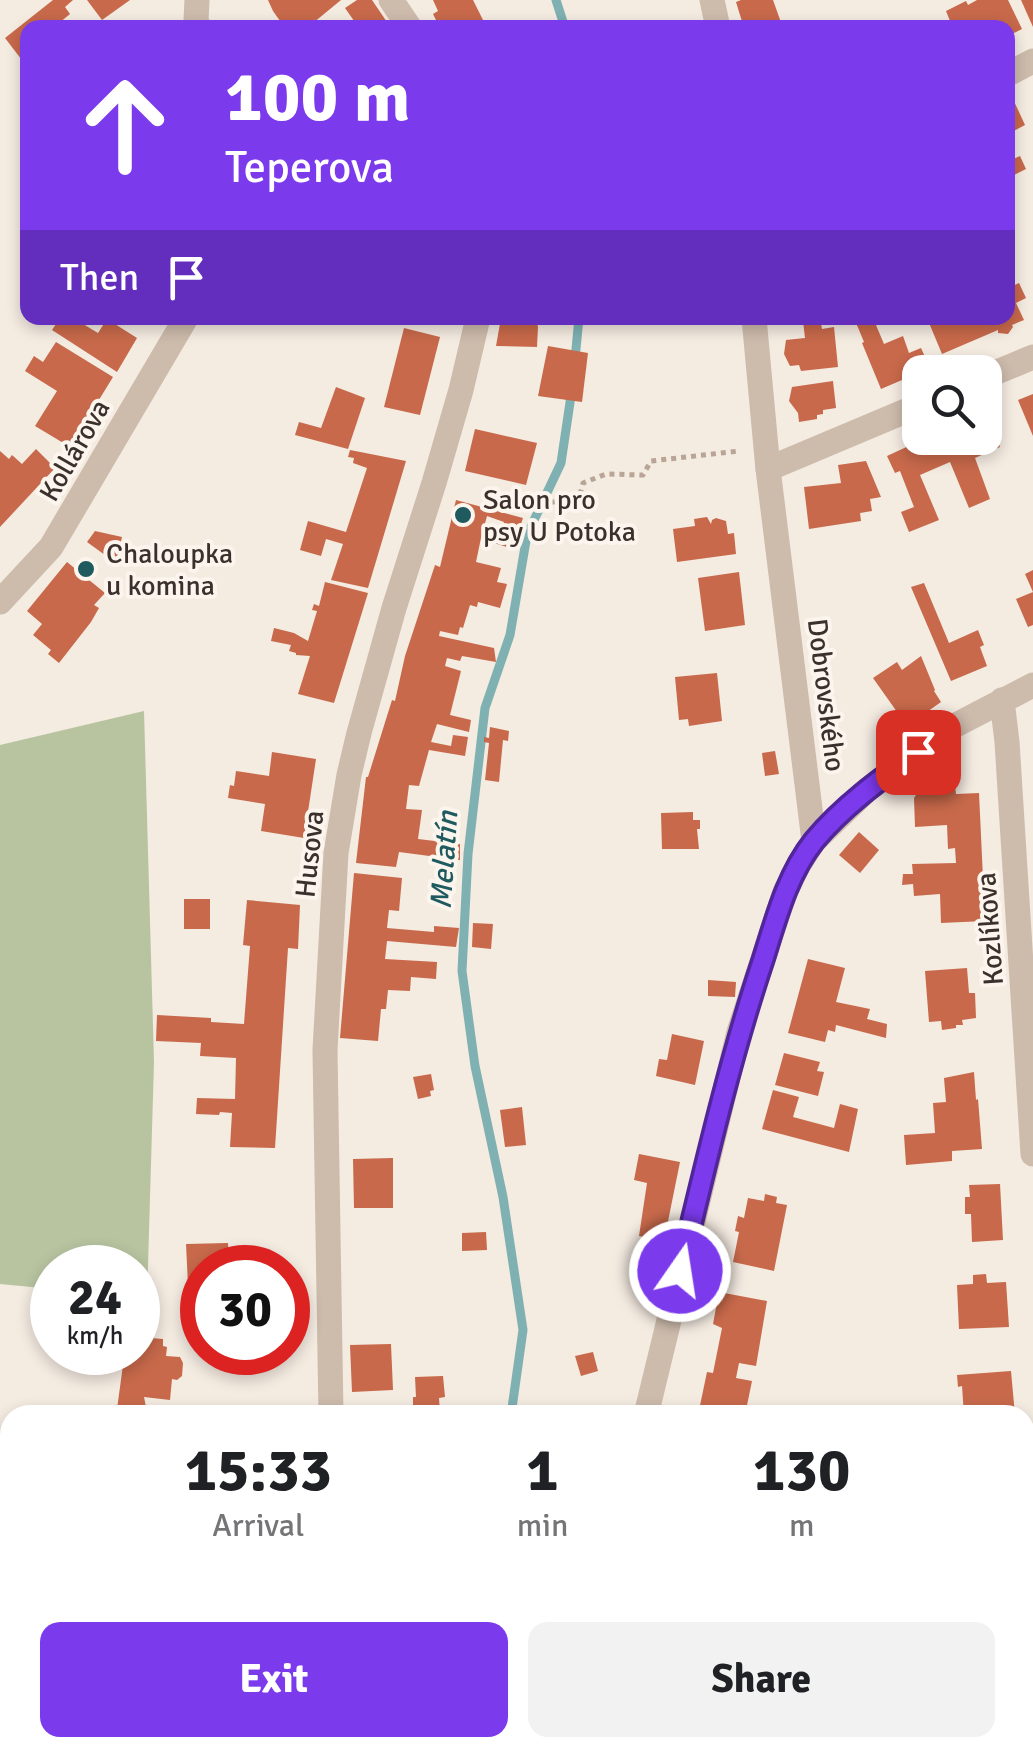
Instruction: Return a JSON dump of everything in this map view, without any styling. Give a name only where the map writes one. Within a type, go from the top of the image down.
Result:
[{"type":"street","name":"Kollárova","points":[[0,602],[52,547],[182,325]]},
{"type":"street","name":"Husova","points":[[331,1405],[325,1050],[336,852],[358,733],[461,390],[476,325]]},
{"type":"street","name":"Dobrovského","points":[[755,325],[814,840]]},
{"type":"street","points":[[1002,370],[1033,357]]},
{"type":"street","points":[[768,458],[902,411]]},
{"type":"street","points":[[648,1405],[739,1032],[785,892],[799,864],[814,840],[880,780],[954,726],[1033,685]]},
{"type":"street","name":"Kozlíkova","points":[[1002,700],[1033,1154]]},
{"type":"path","points":[[530,506],[559,501],[578,506],[583,483],[606,474],[643,476],[652,461],[768,458]]},
{"type":"green space","points":[[144,711],[154,1062],[149,1245],[30,1245],[30,1287],[0,1284],[0,745]]},
{"type":"building","points":[[53,0],[73,0],[65,7],[70,14],[63,20],[28,20]]},
{"type":"building","points":[[87,0],[130,0],[102,20]]},
{"type":"building","points":[[268,0],[341,0],[317,20],[279,20]]},
{"type":"building","points":[[357,0],[372,0],[386,20],[353,20],[345,8]]},
{"type":"building","points":[[433,0],[473,0],[483,20],[436,20],[433,14],[438,11]]},
{"type":"building","points":[[773,0],[780,20],[742,20],[736,2]]},
{"type":"building","points":[[977,0],[1008,0],[1022,29],[1015,32],[1015,20],[950,20],[946,11],[966,1],[968,5]]},
{"type":"building","points":[[1021,0],[1033,0],[1033,27]]},
{"type":"building","points":[[20,26],[20,58],[5,38]]},
{"type":"building","points":[[1015,103],[1025,125],[1015,130]]},
{"type":"building","points":[[1020,156],[1026,169],[1015,174],[1015,158]]},
{"type":"building","points":[[1019,283],[1026,298],[1016,303],[1024,320],[1015,324],[1015,285]]},
{"type":"building","points":[[55,325],[85,325],[98,333],[103,325],[116,325],[137,338],[117,372],[52,330]]},
{"type":"building","points":[[500,325],[538,325],[537,347],[496,346]]},
{"type":"building","points":[[803,325],[834,327],[838,367],[801,371],[799,365],[790,366],[784,354],[786,340],[805,338]]},
{"type":"building","points":[[857,325],[876,325],[884,344],[903,336],[909,353],[921,348],[924,355],[902,355],[902,380],[881,389]]},
{"type":"building","points":[[930,325],[1013,327],[1008,334],[998,330],[942,354]]},
{"type":"building","points":[[404,328],[440,337],[420,415],[384,407]]},
{"type":"building","points":[[56,342],[113,377],[70,447],[35,426],[57,391],[25,371],[34,356],[43,362]]},
{"type":"building","points":[[548,346],[588,353],[582,402],[538,396]]},
{"type":"building","points":[[833,381],[836,408],[823,410],[817,419],[799,422],[789,401],[792,387]]},
{"type":"building","points":[[336,387],[365,398],[348,449],[295,435],[299,422],[321,428]]},
{"type":"building","points":[[1033,394],[1033,436],[1018,400]]},
{"type":"building","points":[[475,429],[537,443],[526,485],[465,471]]},
{"type":"building","points":[[36,449],[55,468],[0,527],[0,451],[22,464]]},
{"type":"building","points":[[902,449],[902,455],[982,455],[975,458],[990,499],[969,508],[950,462],[920,475],[939,520],[909,532],[901,512],[914,507],[900,471],[895,473],[887,456]]},
{"type":"building","points":[[350,450],[406,461],[368,588],[331,580],[343,544],[326,539],[321,556],[300,550],[308,521],[346,532],[367,468],[353,463],[354,458],[348,457]]},
{"type":"building","points":[[866,461],[881,497],[870,499],[872,511],[860,513],[861,521],[809,529],[804,487],[841,483],[838,465]]},
{"type":"building","points":[[456,500],[523,518],[513,549],[488,541],[490,535],[498,538],[504,522],[487,516],[481,538],[476,562],[501,568],[497,582],[507,584],[500,608],[478,602],[477,607],[470,605],[458,635],[440,631],[439,636],[494,648],[496,662],[462,656],[460,661],[447,658],[445,666],[461,671],[450,715],[471,720],[469,732],[437,724],[431,742],[451,746],[453,735],[468,737],[465,756],[429,750],[419,786],[409,785],[406,809],[422,810],[418,839],[460,844],[460,860],[399,852],[396,867],[356,863],[366,777],[392,700],[395,701],[405,656],[435,565],[440,567]]},
{"type":"building","points":[[707,517],[711,524],[716,518],[726,521],[728,534],[734,533],[736,554],[677,562],[673,529],[695,526],[694,519]]},
{"type":"building","points":[[95,531],[122,537],[116,563],[87,542]]},
{"type":"building","points":[[67,562],[105,593],[94,605],[99,608],[91,622],[59,663],[33,635],[42,624],[27,611]]},
{"type":"building","points":[[1033,570],[1033,592],[1025,574]]},
{"type":"building","points":[[739,572],[745,625],[705,631],[698,578]]},
{"type":"building","points":[[325,582],[368,593],[334,703],[298,694],[310,656],[296,655],[289,651],[291,645],[271,641],[274,628],[308,641],[317,611],[312,610],[314,604],[319,606]]},
{"type":"building","points":[[924,583],[949,643],[978,630],[987,666],[951,681],[911,587]]},
{"type":"building","points":[[1033,592],[1033,625],[1028,627],[1016,599]]},
{"type":"building","points":[[921,656],[941,702],[907,726],[873,678],[897,662],[902,670]]},
{"type":"building","points":[[717,673],[722,721],[689,726],[688,719],[679,720],[675,677]]},
{"type":"building","points":[[490,727],[509,731],[508,741],[503,740],[499,782],[485,780],[489,743],[484,742],[484,737],[489,738]]},
{"type":"building","points":[[775,751],[779,774],[765,776],[762,753]]},
{"type":"building","points":[[272,752],[316,759],[304,838],[261,831],[265,804],[228,798],[236,771],[269,776]]},
{"type":"building","points":[[955,786],[956,794],[979,793],[985,921],[941,923],[940,894],[914,896],[913,884],[902,885],[903,874],[913,874],[912,864],[956,863],[955,848],[948,849],[947,825],[915,827],[914,798],[941,794],[944,787]]},
{"type":"building","points":[[693,812],[693,820],[700,820],[699,849],[662,849],[661,813]]},
{"type":"building","points":[[859,832],[879,850],[860,873],[839,855]]},
{"type":"building","points":[[354,873],[402,878],[399,911],[389,910],[387,928],[434,932],[434,926],[459,928],[456,947],[387,941],[385,959],[437,962],[436,979],[411,977],[410,991],[388,990],[386,1009],[381,1009],[378,1041],[340,1038]]},
{"type":"building","points":[[184,899],[210,899],[210,929],[184,929]]},
{"type":"building","points":[[247,900],[300,905],[298,949],[288,948],[275,1148],[230,1147],[232,1113],[196,1114],[197,1098],[235,1099],[236,1058],[200,1056],[201,1043],[156,1041],[157,1015],[244,1024],[250,946],[243,945]]},
{"type":"building","points":[[473,923],[493,924],[491,949],[472,947]]},
{"type":"building","points":[[808,959],[845,968],[836,1002],[870,1009],[867,1019],[887,1024],[886,1038],[836,1025],[835,1032],[828,1030],[825,1042],[788,1033]]},
{"type":"building","points":[[967,968],[969,993],[975,993],[976,1018],[942,1030],[941,1021],[929,1022],[925,971]]},
{"type":"building","points":[[708,980],[736,982],[735,997],[708,996]]},
{"type":"building","points":[[672,1034],[704,1041],[695,1085],[656,1076],[659,1059],[667,1060]]},
{"type":"building","points":[[784,1053],[820,1062],[817,1071],[824,1072],[818,1096],[775,1085]]},
{"type":"building","points":[[974,1072],[982,1149],[952,1151],[952,1161],[906,1165],[904,1135],[935,1133],[933,1103],[946,1102],[944,1078]]},
{"type":"building","points":[[431,1074],[431,1096],[418,1099],[413,1077]]},
{"type":"building","points":[[773,1090],[799,1097],[793,1117],[834,1128],[840,1104],[858,1109],[849,1152],[762,1129]]},
{"type":"building","points":[[522,1107],[526,1145],[505,1147],[500,1110]]},
{"type":"building","points":[[639,1154],[680,1162],[664,1241],[639,1236],[647,1183],[634,1180]]},
{"type":"building","points":[[393,1158],[393,1208],[354,1208],[353,1159]]},
{"type":"building","points":[[1000,1184],[1003,1240],[972,1242],[971,1214],[965,1214],[969,1185]]},
{"type":"building","points":[[765,1194],[777,1197],[776,1203],[787,1205],[774,1271],[733,1262],[738,1216],[744,1218],[748,1198],[764,1201]]},
{"type":"building","points":[[486,1232],[487,1250],[462,1251],[462,1233]]},
{"type":"building","points":[[228,1243],[228,1245],[186,1245]]},
{"type":"building","points":[[986,1274],[987,1283],[1006,1282],[1009,1327],[959,1329],[957,1285],[973,1284],[973,1275]]},
{"type":"building","points":[[719,1292],[767,1301],[756,1366],[739,1363],[736,1378],[752,1381],[747,1405],[700,1405],[707,1372],[713,1373],[722,1328],[713,1324]]},
{"type":"building","points":[[160,1339],[163,1339],[166,1356],[180,1357],[182,1375],[172,1379],[170,1400],[144,1397],[146,1405],[118,1405],[122,1375],[160,1375]]},
{"type":"building","points":[[391,1344],[393,1390],[352,1392],[350,1345]]},
{"type":"building","points":[[593,1352],[598,1371],[581,1376],[575,1356]]},
{"type":"building","points":[[1011,1371],[1014,1405],[963,1405],[957,1375]]},
{"type":"building","points":[[443,1376],[445,1397],[439,1398],[440,1405],[413,1405],[415,1377]]},
{"type":"waterway","name":"Melatín","points":[[556,0],[562,20]]},
{"type":"waterway","name":"Melatín","points":[[575,359],[578,325]]},
{"type":"waterway","name":"Melatín","points":[[512,1405],[523,1330],[503,1197],[475,1066],[462,971],[468,854],[485,708],[510,635],[527,535],[561,463],[572,389]]},
{"type":"place","name":"Salon pro psy U Potoka","points":[[463,515]]},
{"type":"place","name":"Chaloupka u komina","points":[[86,569]]},
{"type":"route","points":[[680,1271],[739,1032],[785,892],[814,840],[867,790],[918,752]]}]
